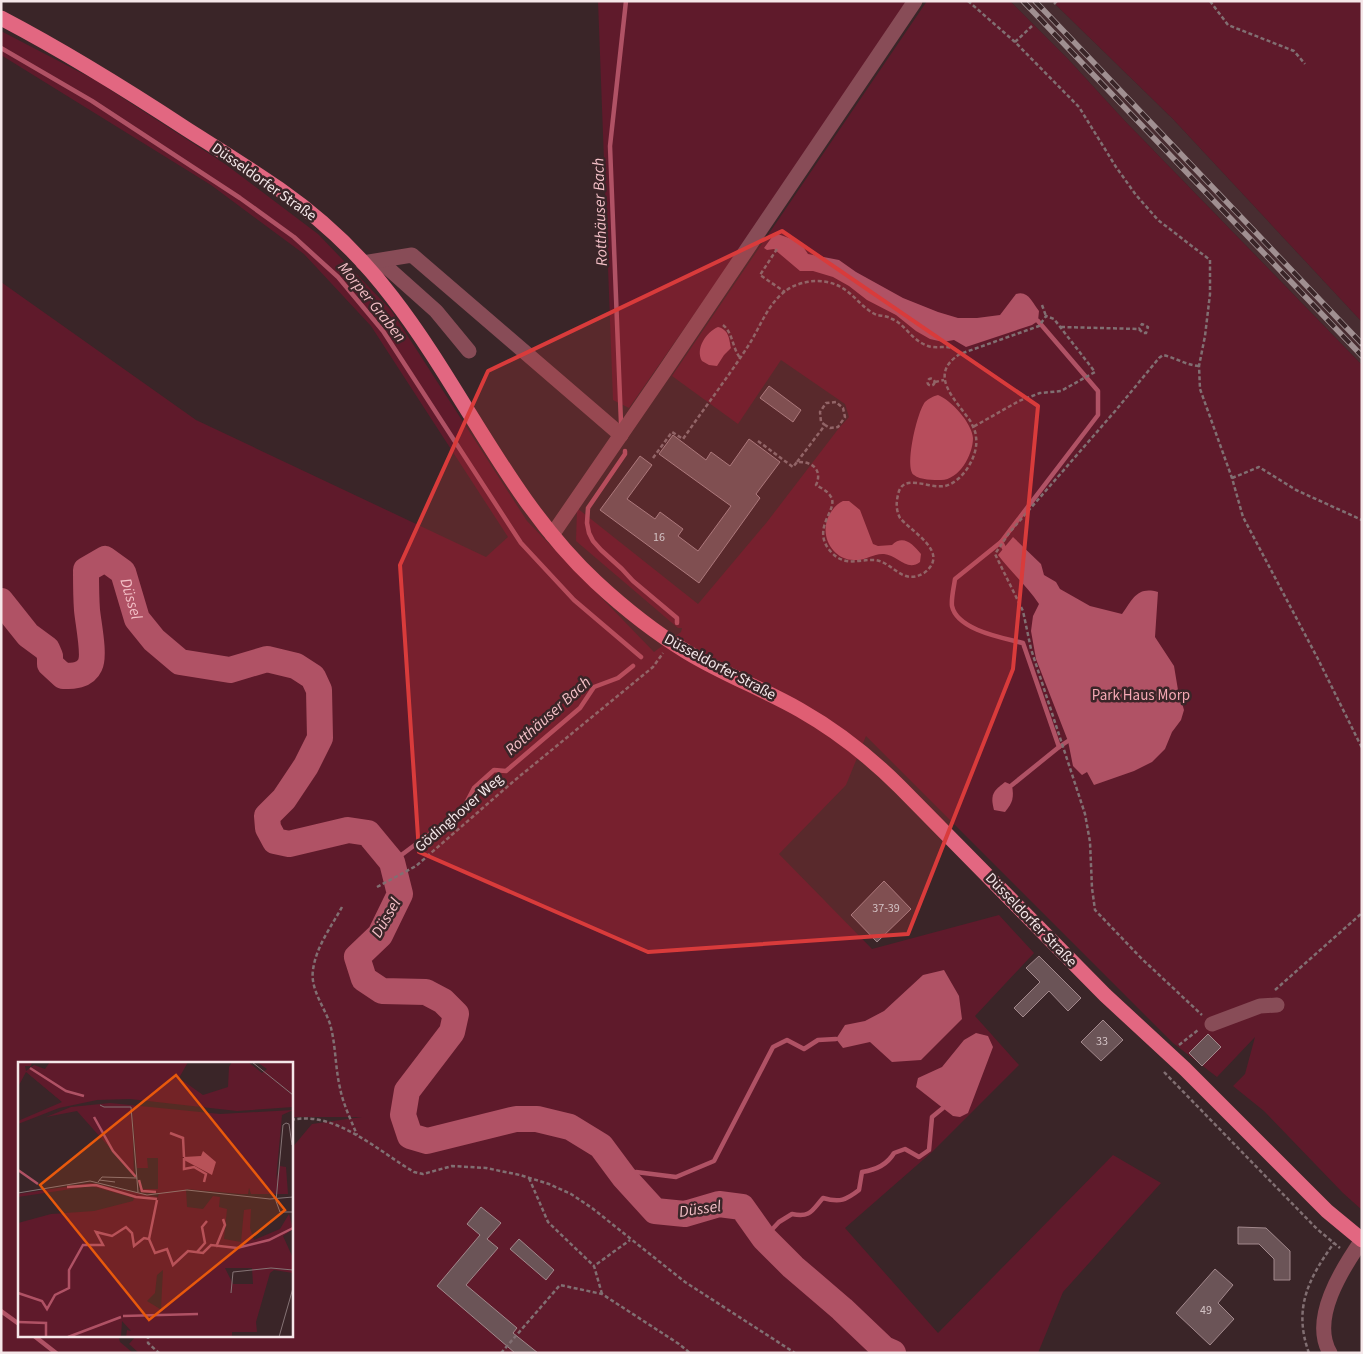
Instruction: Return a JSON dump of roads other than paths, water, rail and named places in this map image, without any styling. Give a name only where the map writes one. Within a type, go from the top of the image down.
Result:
[{"type":"main road","name":"Düsseldorfer Straße","points":[[1,18],[84,63],[280,190],[317,219],[363,263],[405,314],[510,479],[552,535],[598,584],[659,634],[708,664],[802,711],[866,755],[951,837],[1105,995],[1185,1069],[1327,1211],[1362,1240]]},
{"type":"street","points":[[552,535],[915,1]]},
{"type":"street","points":[[363,263],[412,255],[621,436]]},
{"type":"street","points":[[380,261],[436,311],[469,351]]},
{"type":"street","points":[[1205,1027],[1260,1006],[1276,1005]]},
{"type":"street","points":[[1330,1353],[1324,1338],[1323,1316],[1350,1256],[1362,1240]]},
{"type":"waterway","name":"Rotthäuser Bach","points":[[621,423],[610,146],[626,1]]},
{"type":"waterway","name":"Morper Graben","points":[[1,48],[92,101],[240,198],[294,237],[338,277],[383,331],[521,543],[574,600],[641,657]]},
{"type":"waterway","points":[[1004,548],[1001,542],[1098,415],[1098,391],[1038,321]]},
{"type":"waterway","name":"Rotthäuser Bach","points":[[625,451],[625,454],[588,508],[587,523],[589,533],[601,550],[633,581],[677,618],[677,623]]},
{"type":"waterway","points":[[1001,542],[955,579],[952,606],[962,621],[971,627],[982,632],[1023,643],[1059,747],[1012,785]]},
{"type":"waterway","name":"Düssel","points":[[1,601],[28,635],[47,649],[50,656],[50,664],[63,676],[82,673],[88,669],[92,654],[87,610],[86,570],[105,559],[123,572],[137,619],[154,640],[180,662],[230,670],[267,659],[296,666],[313,677],[319,690],[320,738],[306,766],[284,799],[267,816],[268,828],[275,841],[289,844],[348,830],[368,833],[392,862],[400,894],[380,935],[357,957],[364,979],[382,991],[426,992],[443,1001],[456,1014],[452,1032],[407,1091],[403,1115],[410,1136],[427,1141],[516,1119],[537,1119],[570,1127],[601,1146],[624,1177],[655,1211],[685,1214],[719,1204],[742,1207],[764,1238],[793,1267],[842,1309],[884,1349],[893,1353]]},
{"type":"waterway","name":"Rotthäuser Bach","points":[[392,862],[463,809],[474,788],[494,770],[506,771],[580,708],[594,687],[618,678],[633,666]]},
{"type":"waterway","points":[[1059,747],[1068,741]]},
{"type":"waterway","points":[[624,1177],[636,1172],[676,1177],[714,1161],[773,1047],[787,1040],[804,1049],[818,1040],[836,1039]]},
{"type":"waterway","points":[[764,1238],[779,1222],[792,1214],[807,1214],[823,1198],[842,1200],[850,1196],[859,1190],[862,1172],[881,1166],[894,1153],[905,1149],[919,1157],[929,1150],[932,1117],[943,1108]]},
{"type":"waterway","points":[[1,1311],[18,1323]]},
{"type":"waterway","points":[[34,1336],[56,1353]]},
{"type":"railway","points":[[1023,1],[1362,356]]},
{"type":"railway","points":[[1035,1],[1362,344]]},
{"type":"park label","name":"Park Haus Morp","points":[[1141,695]]}]
